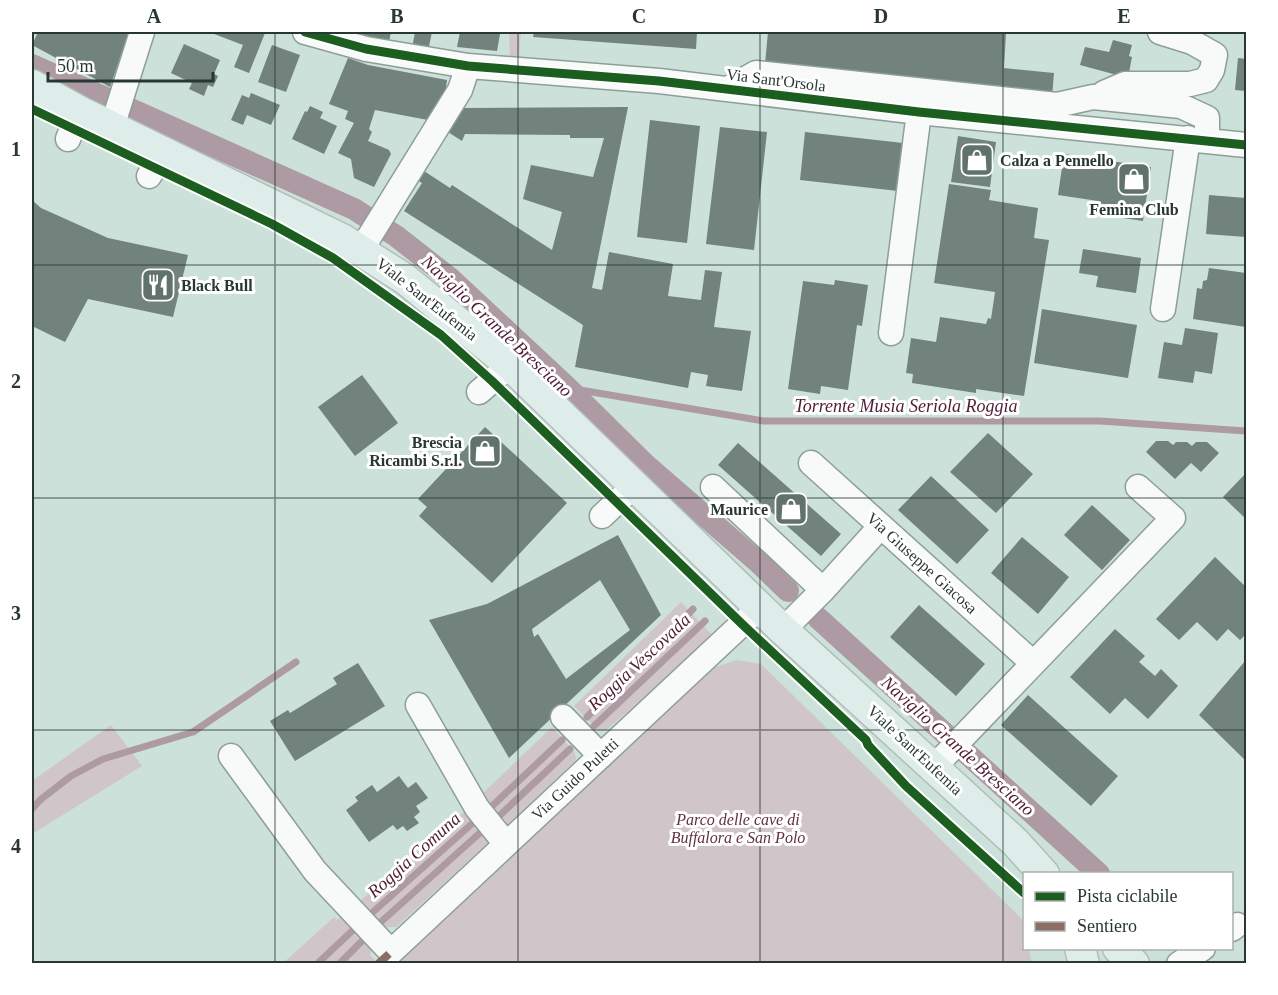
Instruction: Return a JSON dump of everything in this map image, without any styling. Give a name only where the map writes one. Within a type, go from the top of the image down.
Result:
[{"type":"main road","name":"Viale Sant'Eufemia","points":[[32,85],[79,111],[118,110],[165,151],[365,243],[510,365],[783,630],[941,761],[1043,872]]},
{"type":"main road","points":[[1121,950],[1134,963]]},
{"type":"street","points":[[118,110],[142,32]]},
{"type":"street","name":"Via Sant'Orsola","points":[[305,32],[366,49],[468,66],[659,81],[919,112],[1246,145]]},
{"type":"street","points":[[728,89],[756,73],[1057,105],[1093,97],[1125,84],[1190,84],[1206,80],[1212,70],[1215,55],[1192,42],[1160,32]]},
{"type":"street","points":[[365,243],[460,90],[468,66]]},
{"type":"street","points":[[1093,97],[1181,106],[1206,118],[1198,140],[1162,309]]},
{"type":"street","points":[[69,139],[79,111]]},
{"type":"street","points":[[891,333],[919,112]]},
{"type":"street","points":[[149,176],[165,151]]},
{"type":"street","points":[[479,392],[510,365]]},
{"type":"street","name":"Via Giuseppe Giacosa","points":[[812,463],[1033,663]]},
{"type":"street","points":[[602,516],[635,485]]},
{"type":"street","points":[[713,487],[823,590]]},
{"type":"street","points":[[941,761],[1173,518],[1138,487]]},
{"type":"street","points":[[783,630],[881,526]]},
{"type":"street","name":"Via Guido Puletti","points":[[231,756],[315,871],[391,952],[760,607]]},
{"type":"street","points":[[418,705],[477,808],[506,844]]},
{"type":"street","points":[[563,717],[601,756]]},
{"type":"street","points":[[1179,963],[1200,950]]},
{"type":"street","points":[[1206,963],[1215,950]]},
{"type":"green space","points":[[509,32],[521,32],[519,58],[510,57]]},
{"type":"green space","points":[[681,602],[714,637],[605,731],[598,730],[574,706]]},
{"type":"green space","name":"Parco delle cave di Buffalora e San Polo","points":[[737,660],[761,664],[1023,920],[1023,950],[1029,950],[1032,963],[385,964],[431,931],[715,667]]},
{"type":"green space","points":[[111,725],[142,766],[32,834],[32,781]]},
{"type":"green space","points":[[552,727],[575,753],[576,760],[508,825],[503,823],[479,797]]},
{"type":"green space","points":[[467,809],[490,839],[487,844],[396,927],[384,927],[360,901]]},
{"type":"green space","points":[[334,917],[337,920],[341,917],[372,950],[370,955],[378,963],[282,964]]},
{"type":"building","points":[[38,32],[129,32],[110,87],[32,45]]},
{"type":"building","points":[[209,32],[265,33],[249,73],[234,67],[243,45]]},
{"type":"building","points":[[362,32],[391,32],[389,42],[361,34]]},
{"type":"building","points":[[415,32],[432,32],[428,51],[412,48]]},
{"type":"building","points":[[460,32],[500,34],[497,51],[457,47]]},
{"type":"building","points":[[534,32],[697,32],[696,49],[533,37]]},
{"type":"building","points":[[768,32],[1006,33],[1004,68],[1054,73],[1052,97],[765,64]]},
{"type":"building","points":[[1113,40],[1132,45],[1128,78],[1080,65],[1085,47],[1109,52]]},
{"type":"building","points":[[184,44],[220,60],[214,74],[218,76],[213,87],[208,85],[204,96],[189,89],[192,83],[171,73]]},
{"type":"building","points":[[272,45],[300,55],[286,92],[258,82]]},
{"type":"building","points":[[348,58],[368,65],[447,80],[445,95],[428,120],[375,110],[369,129],[372,132],[368,141],[389,150],[391,154],[374,187],[354,178],[351,159],[338,153],[354,123],[345,119],[348,111],[329,104]]},
{"type":"building","points":[[1238,58],[1246,59],[1246,91],[1235,90]]},
{"type":"building","points":[[251,93],[280,105],[271,125],[247,115],[243,125],[231,120],[242,95],[249,98]]},
{"type":"building","points":[[310,106],[323,112],[320,118],[337,126],[324,154],[292,139],[305,111],[307,112]]},
{"type":"building","points":[[628,107],[592,288],[602,290],[609,252],[673,264],[668,296],[701,300],[705,270],[722,272],[714,327],[751,331],[742,391],[706,386],[708,375],[691,372],[688,388],[575,367],[583,325],[404,211],[422,183],[417,180],[424,171],[450,188],[452,185],[552,250],[562,212],[523,199],[531,165],[593,177],[604,138],[570,138],[570,135],[465,134],[462,141],[448,132],[464,108]]},
{"type":"building","points":[[650,120],[700,126],[687,243],[637,237]]},
{"type":"building","points":[[720,127],[767,132],[754,250],[706,244]]},
{"type":"building","points":[[805,132],[903,143],[898,191],[800,180]]},
{"type":"building","points":[[958,136],[996,142],[990,187],[951,182]]},
{"type":"building","points":[[1064,154],[1151,167],[1143,221],[1096,214],[1098,201],[1058,195]]},
{"type":"building","points":[[949,184],[991,190],[989,200],[1038,208],[1034,238],[1049,240],[1024,396],[976,389],[976,393],[912,383],[913,374],[906,373],[911,338],[936,342],[940,317],[986,324],[988,318],[991,319],[995,292],[934,283]]},
{"type":"building","points":[[1209,195],[1246,198],[1246,237],[1206,234]]},
{"type":"building","points":[[32,200],[41,208],[108,238],[188,255],[173,317],[88,299],[65,342],[32,326]]},
{"type":"building","points":[[1083,249],[1141,258],[1136,293],[1096,287],[1098,276],[1079,273]]},
{"type":"building","points":[[1209,268],[1246,273],[1246,327],[1193,319],[1197,288],[1202,289],[1203,281],[1207,280]]},
{"type":"building","points":[[835,280],[868,285],[862,326],[857,325],[848,390],[821,386],[820,394],[788,389],[803,281],[834,285]]},
{"type":"building","points":[[1042,309],[1137,325],[1128,378],[1034,363]]},
{"type":"building","points":[[1185,328],[1218,333],[1212,374],[1195,371],[1193,383],[1158,378],[1164,342],[1182,345]]},
{"type":"building","points":[[362,375],[398,423],[355,456],[318,407]]},
{"type":"building","points":[[485,427],[567,503],[492,583],[419,516],[427,507],[418,499]]},
{"type":"building","points":[[988,433],[1033,474],[996,513],[950,472]]},
{"type":"building","points":[[1156,441],[1168,441],[1173,445],[1176,442],[1187,442],[1192,446],[1196,442],[1207,442],[1219,453],[1201,472],[1191,463],[1175,479],[1146,452]]},
{"type":"building","points":[[738,443],[841,534],[821,556],[718,465]]},
{"type":"building","points":[[1246,473],[1246,519],[1223,497]]},
{"type":"building","points":[[931,476],[989,530],[957,564],[898,510]]},
{"type":"building","points":[[1092,505],[1130,540],[1102,570],[1064,535]]},
{"type":"building","points":[[618,535],[661,615],[509,758],[429,620],[487,604]],"holes":[[[600,580],[630,630],[566,679],[538,634],[534,637],[532,629]]]},
{"type":"building","points":[[1022,537],[1069,577],[1038,614],[991,573]]},
{"type":"building","points":[[1215,557],[1246,587],[1246,634],[1240,640],[1228,629],[1217,641],[1197,622],[1179,640],[1156,619]]},
{"type":"building","points":[[919,605],[985,664],[956,696],[890,637]]},
{"type":"building","points":[[1115,629],[1145,656],[1139,662],[1155,676],[1161,669],[1178,686],[1148,719],[1125,698],[1110,714],[1070,677]]},
{"type":"building","points":[[1246,660],[1246,761],[1199,715]]},
{"type":"building","points":[[358,663],[385,706],[295,761],[270,721],[288,710],[290,713],[337,684],[333,678]]},
{"type":"building","points":[[1028,695],[1118,776],[1091,806],[1001,725]]},
{"type":"building","points":[[399,776],[408,788],[416,782],[428,798],[416,806],[420,812],[414,817],[419,823],[407,831],[403,826],[397,830],[393,825],[369,842],[346,810],[358,801],[355,797],[372,785],[377,792]]},
{"type":"waterway","name":"Naviglio Grande Bresciano","points":[[32,65],[354,209],[396,236],[451,279],[568,388],[645,464],[788,591]]},
{"type":"waterway","name":"Torrente Musia Seriola Roggia","points":[[568,388],[764,421],[1100,421],[1246,431]]},
{"type":"waterway","name":"Roggia Comuna","points":[[587,717],[693,609]]},
{"type":"waterway","name":"Naviglio Grande Bresciano","points":[[818,618],[1097,872]]},
{"type":"waterway","name":"Roggia Vescovada","points":[[594,726],[705,621]]},
{"type":"waterway","points":[[32,809],[71,776],[103,759],[193,732],[296,662]]},
{"type":"waterway","name":"Roggia Comuna","points":[[490,808],[562,740]]},
{"type":"waterway","name":"Roggia Vescovada","points":[[497,818],[570,749]]},
{"type":"waterway","name":"Roggia Comuna","points":[[373,912],[475,821]]},
{"type":"waterway","name":"Roggia Vescovada","points":[[382,921],[482,831]]},
{"type":"waterway","name":"Roggia Comuna","points":[[317,964],[353,930]]},
{"type":"waterway","name":"Roggia Vescovada","points":[[339,964],[362,941]]},
{"type":"marked path","points":[[378,964],[391,952]]},
{"type":"cycle path","points":[[305,32],[366,49],[468,66],[659,81],[919,112],[1246,145]]},
{"type":"cycle path","points":[[32,109],[272,224],[333,258],[441,335],[492,381],[742,624],[866,740],[906,786],[1023,892]]},
{"type":"place","name":"Calza a Pennello","points":[[977,160]]},
{"type":"place","name":"Femina Club","points":[[1134,179]]},
{"type":"place","name":"Black Bull","points":[[158,285]]},
{"type":"place","name":"Brescia Ricambi S.r.l.","points":[[485,451]]},
{"type":"place","name":"Maurice","points":[[791,509]]}]
